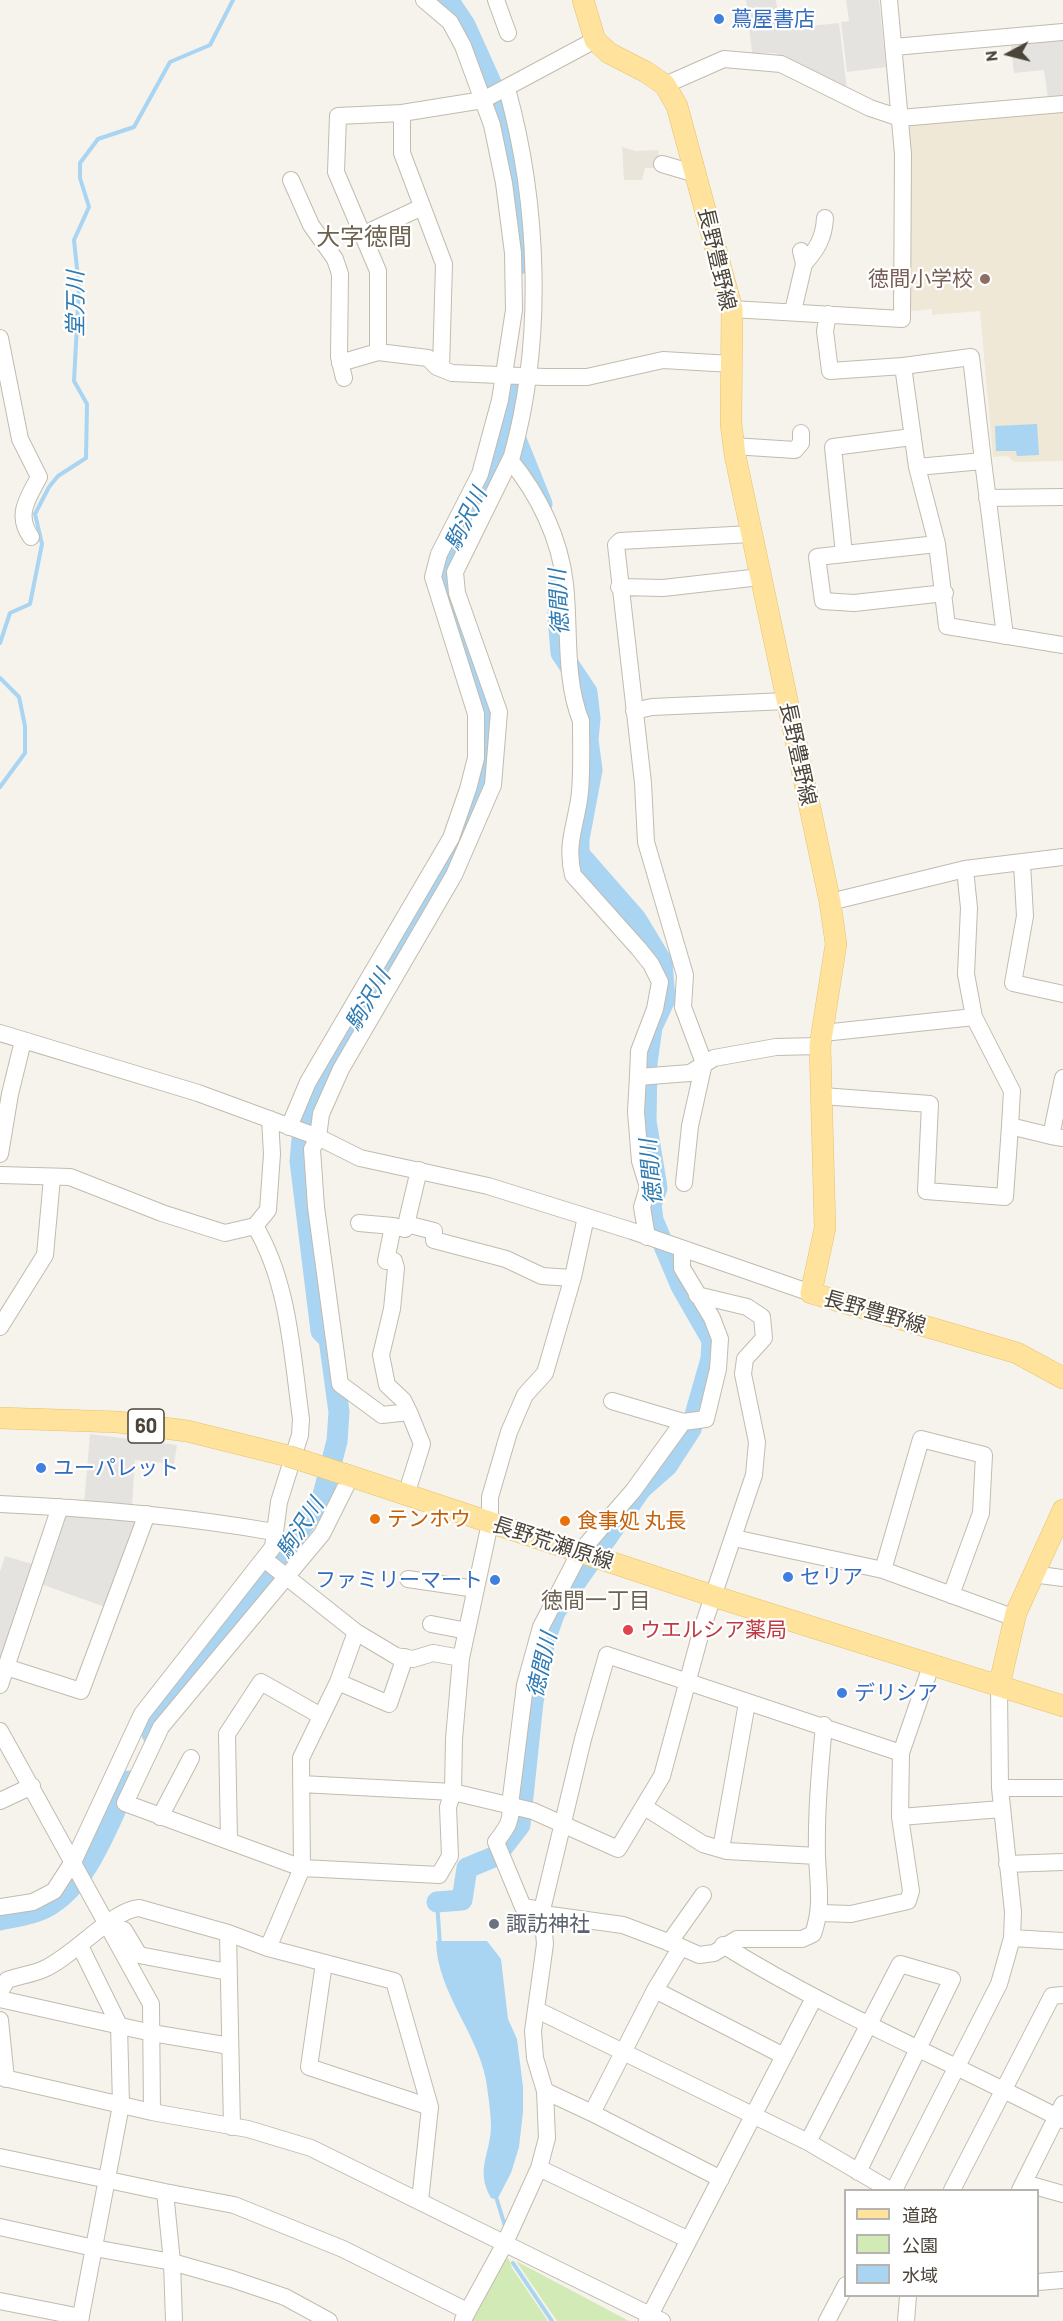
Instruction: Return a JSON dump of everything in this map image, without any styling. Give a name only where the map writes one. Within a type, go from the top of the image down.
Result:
[{"type":"main road","points":[[583,0],[595,40]]},
{"type":"main road","name":"長野豊野線","points":[[595,40],[609,52],[665,85],[677,106],[732,309],[731,424],[734,446],[830,902],[836,944],[822,1040],[825,1228],[811,1293],[1017,1353],[1063,1378]]},
{"type":"main road","name":"長野荒瀬原線","points":[[0,1418],[118,1422],[186,1431],[288,1456],[713,1596],[1063,1706]]},
{"type":"main road","points":[[999,1686],[1015,1618],[1032,1574],[1063,1510]]},
{"type":"street","points":[[291,1128],[308,1082],[451,838],[468,789],[476,758],[476,714],[433,577],[439,554],[480,474],[500,400],[514,376],[534,310],[534,271],[516,120],[495,95],[450,22],[424,0]]},
{"type":"street","points":[[496,0],[508,33]]},
{"type":"street","points":[[732,309],[793,311],[902,320],[903,154],[889,0]]},
{"type":"street","points":[[894,47],[1063,32]]},
{"type":"street","points":[[378,352],[378,271],[336,172],[338,116],[402,113],[495,95],[595,40]]},
{"type":"street","points":[[665,85],[724,59],[781,64],[870,108],[900,118],[1063,104]]},
{"type":"street","points":[[409,1412],[382,1415],[340,1384],[316,1208],[312,1149],[321,1114],[341,1069],[454,875],[493,785],[499,712],[457,593],[455,572],[511,458],[518,436],[514,376],[513,253],[504,183],[492,125],[495,95]]},
{"type":"street","points":[[402,113],[402,153],[444,264],[441,368]]},
{"type":"street","points":[[662,164],[696,174]]},
{"type":"street","points":[[291,180],[311,225],[335,259],[340,274],[342,370],[378,352],[428,358],[452,373],[514,376],[587,377],[663,360],[732,364]]},
{"type":"street","points":[[362,234],[422,207]]},
{"type":"street","points":[[793,311],[802,258],[818,248],[823,235],[825,218]]},
{"type":"street","points":[[828,314],[825,331],[830,371],[903,366],[971,357],[1005,636]]},
{"type":"street","points":[[0,338],[20,439],[39,477],[22,510],[25,529],[31,537]]},
{"type":"street","points":[[903,366],[917,467],[937,544],[945,593],[947,626],[1063,645]]},
{"type":"street","points":[[734,446],[795,450],[801,443],[801,433]]},
{"type":"street","points":[[844,554],[832,447],[912,437]]},
{"type":"street","points":[[511,458],[530,484],[559,550],[565,584],[569,653],[577,710],[581,721],[579,793],[570,839],[569,859],[573,875],[645,957],[660,982],[655,1009],[639,1051],[644,1076],[636,1112],[640,1161],[648,1187],[642,1207],[651,1239]]},
{"type":"street","points":[[917,467],[983,461]]},
{"type":"street","points":[[987,498],[1063,497]]},
{"type":"street","points":[[684,1183],[690,1126],[704,1063],[683,1008],[685,975],[646,842],[616,545],[620,541],[751,534]]},
{"type":"street","points":[[937,544],[817,557],[822,601],[854,603],[945,593]]},
{"type":"street","points":[[619,587],[663,588],[760,576]]},
{"type":"street","points":[[634,711],[652,706],[786,701]]},
{"type":"street","points":[[830,902],[965,869],[1063,857]]},
{"type":"street","points":[[1022,863],[1025,916],[1013,983],[1063,994]]},
{"type":"street","points":[[822,1096],[930,1104],[926,1191],[1005,1197],[1012,1091],[974,1017],[966,974],[969,908],[965,869]]},
{"type":"street","points":[[644,1076],[690,1073],[714,1058],[974,1017]]},
{"type":"street","points":[[0,1033],[198,1093],[316,1136],[360,1158],[488,1185],[811,1293]]},
{"type":"street","points":[[0,1154],[10,1095],[23,1041]]},
{"type":"street","points":[[1010,1126],[1057,1137],[1063,1078]]},
{"type":"street","points":[[0,1175],[70,1177],[211,1230],[225,1233],[255,1226],[268,1210],[272,1154],[270,1119]]},
{"type":"street","points":[[406,1495],[422,1444],[403,1400],[387,1385],[381,1355],[392,1309],[396,1268],[394,1261],[386,1261],[419,1170]]},
{"type":"street","points":[[0,1327],[45,1255],[52,1178]]},
{"type":"street","points":[[255,1226],[269,1251],[284,1303],[302,1419],[300,1435],[279,1502],[273,1547],[275,1568],[161,1727],[125,1803],[302,1868],[439,1875],[450,1856],[448,1807],[453,1792],[454,1739],[461,1658],[490,1523],[490,1497],[509,1432],[525,1395],[545,1373],[572,1278],[586,1217]]},
{"type":"street","points":[[359,1223],[400,1225],[435,1231],[434,1240],[506,1259],[542,1276],[572,1278]]},
{"type":"street","points":[[612,1401],[690,1421],[706,1419],[718,1369],[720,1339],[712,1318],[682,1268],[678,1249]]},
{"type":"street","points":[[301,1784],[453,1792],[532,1811],[618,1849],[646,1808],[662,1776],[713,1596],[754,1475],[757,1442],[742,1374],[745,1359],[764,1338],[762,1317],[747,1307],[697,1295]]},
{"type":"street","points":[[690,1421],[633,1491],[588,1554],[541,1627],[525,1685],[512,1813],[508,1825],[496,1842],[523,1907],[623,1924],[699,1954],[714,1953],[723,1945],[737,1939],[801,1939],[813,1934],[820,1913],[817,1856],[819,1774],[824,1725]]},
{"type":"street","points":[[883,1570],[921,1439],[984,1455],[981,1513],[951,1595]]},
{"type":"street","points":[[0,1907],[33,1902],[54,1891],[75,1862],[142,1714],[275,1568],[322,1534],[347,1475]]},
{"type":"street","points":[[0,1504],[194,1518],[274,1532]]},
{"type":"street","points":[[0,1685],[60,1507]]},
{"type":"street","points":[[6,1667],[81,1691],[147,1514]]},
{"type":"street","points":[[734,1538],[883,1570],[1015,1618]]},
{"type":"street","points":[[275,1568],[356,1632],[396,1656],[413,1659],[433,1653],[461,1658]]},
{"type":"street","points":[[1032,1574],[1063,1578]]},
{"type":"street","points":[[408,1579],[476,1589]]},
{"type":"street","points":[[431,1624],[467,1631]]},
{"type":"street","points":[[268,1948],[302,1868],[301,1758],[338,1682],[356,1632]]},
{"type":"street","points":[[0,2157],[234,2205],[343,2249],[465,2316],[504,2245],[539,2168],[547,2138],[545,2091],[535,2058],[533,2031],[545,1944],[543,1912],[583,1739],[607,1655],[747,1703],[824,1725],[902,1753]]},
{"type":"street","points":[[338,1682],[389,1704],[405,1658]]},
{"type":"street","points":[[820,1913],[851,1914],[908,1901],[911,1891],[900,1817],[902,1753],[931,1666]]},
{"type":"street","points":[[229,1840],[227,1734],[261,1682],[321,1716]]},
{"type":"street","points":[[893,2189],[958,2067],[999,1984],[1012,1938],[1013,1912],[1000,1788],[999,1686]]},
{"type":"street","points":[[721,1849],[747,1703]]},
{"type":"street","points":[[0,1731],[91,1891],[139,1955],[228,1972]]},
{"type":"street","points":[[160,1817],[190,1758]]},
{"type":"street","points":[[0,1802],[32,1786]]},
{"type":"street","points":[[1000,1788],[1063,1788]]},
{"type":"street","points":[[646,1808],[703,1844],[721,1849],[817,1856]]},
{"type":"street","points":[[900,1817],[1002,1809]]},
{"type":"street","points":[[1007,1864],[1063,1862]]},
{"type":"street","points":[[592,2113],[656,1990],[675,1945],[703,1895]]},
{"type":"street","points":[[0,1992],[7,1980],[44,1970],[129,1909],[139,1908],[228,1933],[268,1948],[394,1981],[430,2107],[420,2201]]},
{"type":"street","points":[[113,1920],[151,2004],[152,2112]]},
{"type":"street","points":[[228,1933],[232,2127]]},
{"type":"street","points":[[1012,1938],[1063,1941]]},
{"type":"street","points":[[723,1945],[814,1998],[868,2025],[1061,2113],[1022,2187]]},
{"type":"street","points":[[0,2301],[81,2319],[121,2105],[119,2025],[80,1946]]},
{"type":"street","points":[[324,1963],[309,2067],[430,2107]]},
{"type":"street","points":[[808,2142],[900,1964],[952,1979],[858,2172]]},
{"type":"street","points":[[656,1990],[784,2056]]},
{"type":"street","points":[[952,2189],[1052,1996],[1063,1995]]},
{"type":"street","points":[[0,2019],[3,2078],[152,2112],[232,2127],[311,2148],[653,2319],[689,2240],[814,1998]]},
{"type":"street","points":[[0,1999],[152,2033],[230,2046]]},
{"type":"street","points":[[537,2010],[623,2054],[808,2142],[890,2189]]},
{"type":"street","points":[[545,2091],[721,2179]]},
{"type":"street","points":[[539,2168],[689,2240]]},
{"type":"street","points":[[1039,2190],[1063,2194]]},
{"type":"street","points":[[165,2192],[172,2262],[174,2321]]},
{"type":"street","points":[[0,2227],[94,2248],[172,2262],[285,2297],[328,2321]]},
{"type":"street","points":[[1039,2282],[1063,2280]]},
{"type":"street","points":[[827,2321],[844,2289]]},
{"type":"street","points":[[906,2321],[908,2297]]},
{"type":"shaded area","points":[[746,0],[776,0],[780,29],[839,23],[847,90],[775,53],[752,53]]},
{"type":"shaded area","points":[[846,0],[879,0],[886,67],[847,72],[841,22],[849,21]]},
{"type":"shaded area","points":[[1063,35],[1063,96],[1048,98],[1044,70],[1014,73],[1010,40]]},
{"type":"shaded area","name":"徳間小学校","points":[[1063,109],[1063,461],[1014,462],[1008,456],[993,457],[980,311],[932,315],[932,309],[912,311],[905,308],[906,125]]},
{"type":"shaded area","points":[[622,147],[636,151],[658,150],[661,168],[645,168],[642,180],[624,180]]},
{"type":"shaded area","points":[[90,1434],[177,1445],[174,1464],[135,1460],[132,1507],[84,1504]]},
{"type":"shaded area","points":[[66,1514],[137,1519],[108,1608],[38,1583]]},
{"type":"shaded area","points":[[5,1556],[36,1565],[0,1671],[0,1572]]},
{"type":"green space","points":[[503,2257],[509,2259],[512,2268],[548,2321],[470,2321]]},
{"type":"green space","points":[[516,2261],[629,2321],[557,2321]]},
{"type":"water","points":[[1037,424],[1039,455],[1017,456],[1016,451],[996,451],[995,426]]},
{"type":"water","points":[[436,1941],[487,1941],[501,1959],[508,2019],[517,2039],[523,2087],[523,2112],[519,2147],[511,2173],[497,2200],[491,2198],[484,2179],[491,2127],[486,2080],[475,2045],[443,1977]]},
{"type":"waterway","name":"堂万川","points":[[0,643],[10,613],[30,604],[42,544],[35,514],[49,487],[58,476],[86,458],[87,404],[74,381],[79,287],[74,240],[89,207],[80,178],[80,163],[98,139],[134,127],[170,62],[210,45],[233,0]]},
{"type":"waterway","name":"駒沢川","points":[[444,0],[453,7],[465,25],[501,105],[516,182],[520,264]]},
{"type":"waterway","name":"駒沢川","points":[[152,1734],[167,1704],[260,1586],[322,1499],[337,1441],[339,1412],[329,1339],[321,1331],[300,1161],[302,1140],[329,1067],[459,844],[484,769],[490,724],[473,662],[447,596],[447,558],[470,523],[500,439],[510,384]]},
{"type":"waterway","name":"徳間川","points":[[511,427],[542,504]]},
{"type":"waterway","name":"徳間川","points":[[437,1902],[462,1900],[467,1868],[496,1856],[520,1825],[533,1702],[545,1640],[555,1612],[641,1489],[667,1466],[691,1429],[711,1359],[712,1340],[681,1286],[653,1220],[651,1205],[657,1188],[646,1121],[647,1063],[652,1027],[665,999],[662,962],[636,919],[579,854],[579,839],[592,770],[588,740],[590,719],[587,692],[561,653],[558,617],[560,583]]},
{"type":"waterway","name":"堂万川","points":[[0,678],[19,697],[25,726],[25,753],[0,787]]},
{"type":"waterway","name":"駒沢川","points":[[0,1920],[45,1908],[60,1898],[74,1884],[96,1852],[129,1781]]},
{"type":"waterway","points":[[437,1902],[440,1945]]},
{"type":"waterway","points":[[497,2200],[505,2226]]},
{"type":"waterway","points":[[513,2263],[552,2321]]},
{"type":"place","name":"蔦屋書店","points":[[719,19]]},
{"type":"place","name":"徳間小学校","points":[[985,279]]},
{"type":"place","name":"ユーパレット","points":[[41,1468]]},
{"type":"place","name":"テンホウ","points":[[375,1519]]},
{"type":"place","name":"食事処 丸長","points":[[565,1521]]},
{"type":"place","name":"セリア","points":[[788,1577]]},
{"type":"place","name":"ファミリーマート","points":[[495,1580]]},
{"type":"place","name":"ウエルシア薬局","points":[[628,1630]]},
{"type":"place","name":"デリシア","points":[[842,1693]]},
{"type":"place","name":"諏訪神社","points":[[494,1924]]},
{"type":"district","name":"大字徳間","points":[[364,237]]},
{"type":"district","name":"徳間一丁目","points":[[596,1601]]}]
